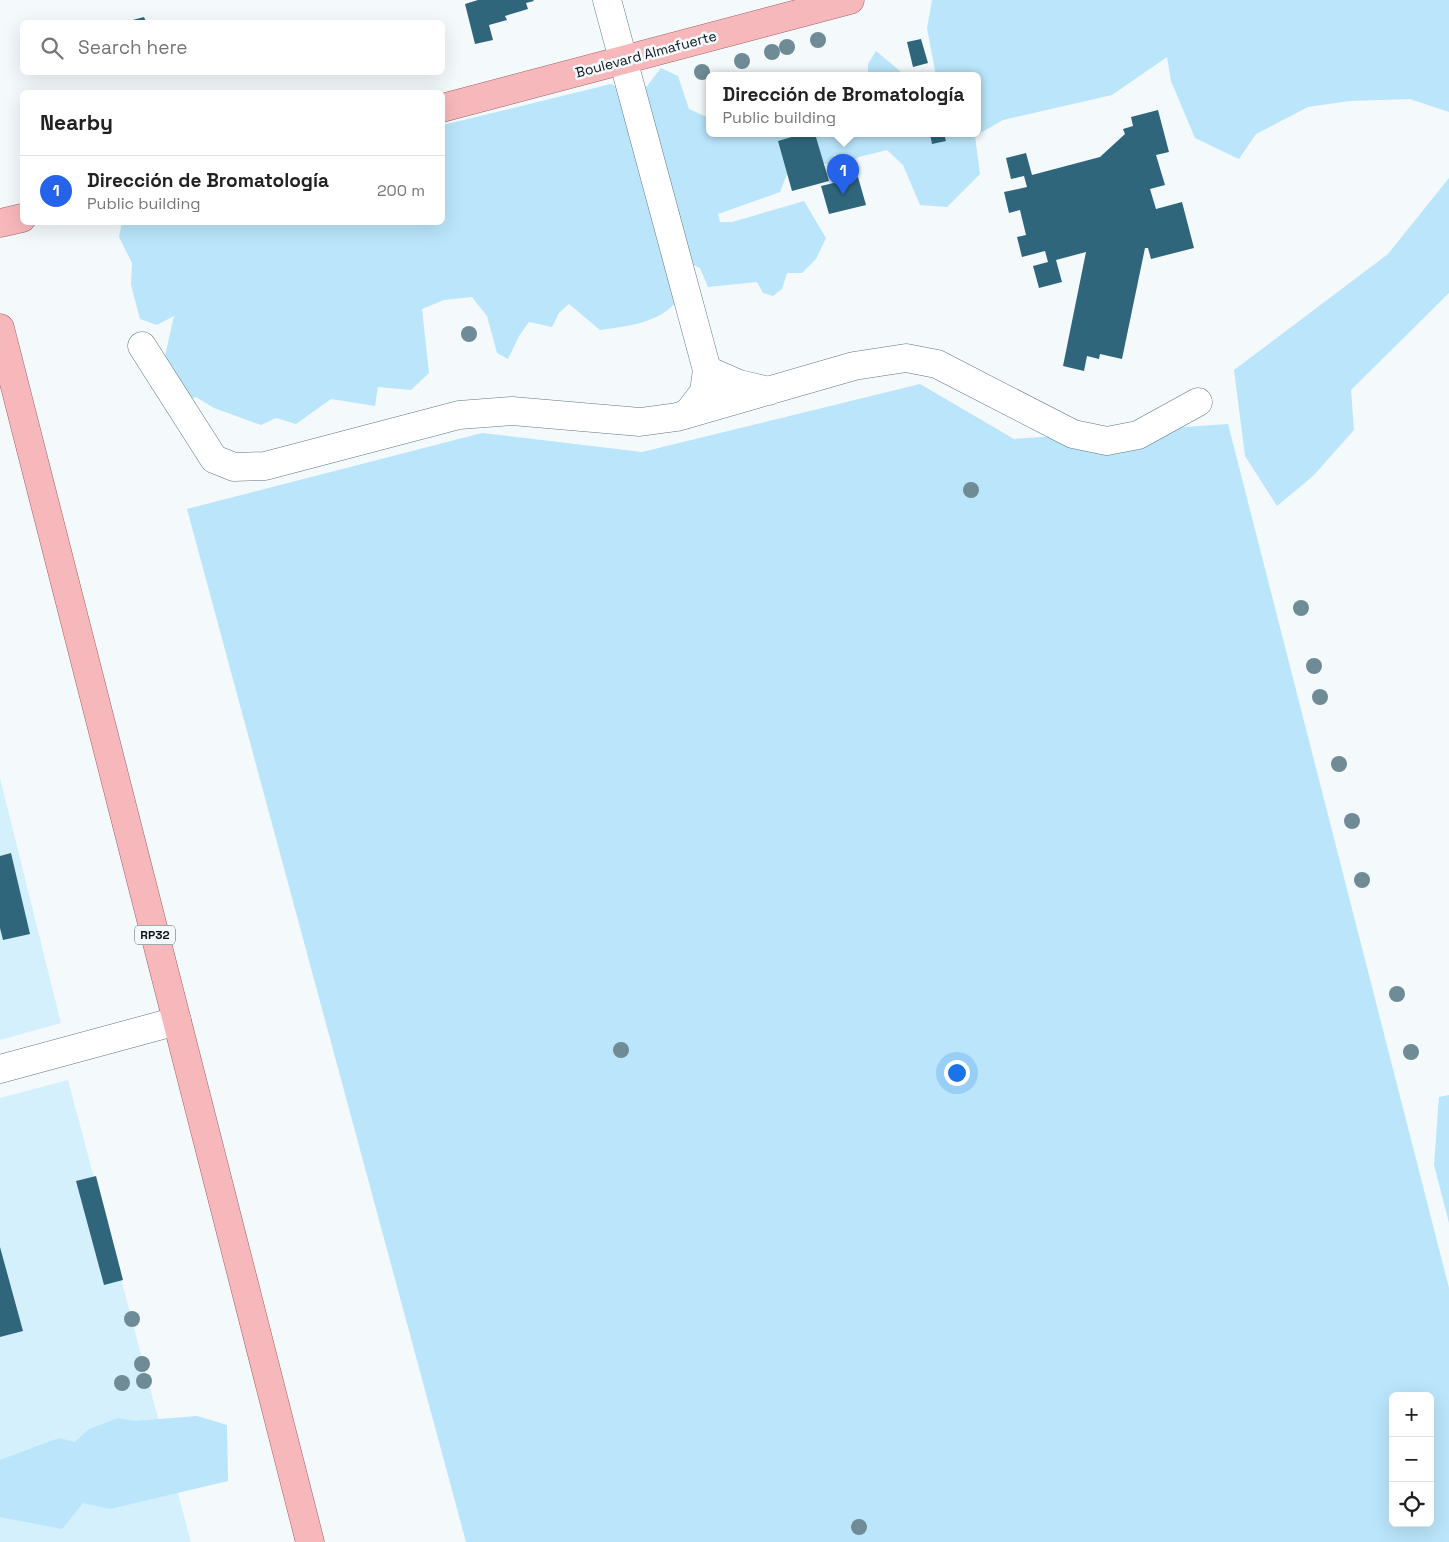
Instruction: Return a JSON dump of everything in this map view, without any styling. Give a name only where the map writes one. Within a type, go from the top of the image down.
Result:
[{"type":"main road","name":"Boulevard Almafuerte","points":[[445,107],[850,0]]},
{"type":"main road","points":[[0,223],[20,218]]},
{"type":"main road","name":"RP32","points":[[0,328],[60,571],[310,1542]]},
{"type":"street","points":[[607,0],[707,370],[704,392],[687,414]]},
{"type":"street","points":[[142,346],[214,459],[234,467],[265,466],[460,415],[512,411],[640,422],[687,414],[854,366],[906,358],[937,364],[1073,434],[1107,441],[1138,435],[1198,402]]},
{"type":"street","points":[[707,370],[739,384],[769,391]]},
{"type":"street","points":[[0,1069],[177,1021]]},
{"type":"shaded area","points":[[932,0],[1449,0],[1449,112],[1410,99],[1349,101],[1308,107],[1256,134],[1239,159],[1195,138],[1171,81],[1167,57],[1112,95],[1003,120],[981,133],[981,72],[935,72],[927,28]]},
{"type":"shaded area","points":[[876,51],[901,72],[868,72],[868,64]]},
{"type":"shaded area","points":[[661,68],[678,76],[689,109],[706,117],[706,137],[975,137],[980,174],[947,207],[920,205],[903,165],[887,150],[859,157],[846,164],[835,154],[829,164],[806,164],[787,174],[780,192],[718,214],[720,222],[732,222],[804,201],[826,238],[816,259],[802,273],[787,273],[782,289],[773,296],[763,293],[757,282],[708,287],[700,268],[689,263],[684,290],[675,303],[657,316],[647,321],[623,327],[600,330],[569,304],[559,313],[552,327],[529,322],[519,336],[508,359],[497,353],[487,316],[472,297],[444,300],[422,309],[429,373],[411,390],[378,387],[375,406],[331,399],[296,424],[276,418],[261,425],[214,408],[196,397],[179,401],[173,376],[165,356],[174,316],[157,325],[140,319],[131,285],[132,263],[119,237],[121,225],[445,225],[445,125],[611,84],[627,91],[644,90]]},
{"type":"shaded area","points":[[1449,178],[1449,293],[1351,390],[1354,430],[1313,476],[1277,506],[1245,456],[1234,370],[1388,254]]},
{"type":"shaded area","points":[[920,384],[1014,439],[1228,424],[1449,1288],[1449,1542],[466,1542],[187,509],[482,433],[642,452]]},
{"type":"shaded area","points":[[0,778],[61,1023],[0,1040]]},
{"type":"shaded area","points":[[68,1080],[191,1542],[0,1542],[0,1098]]},
{"type":"shaded area","points":[[1449,1095],[1449,1223],[1434,1165],[1439,1097]]},
{"type":"shaded area","points":[[197,1416],[227,1425],[228,1481],[110,1509],[83,1503],[62,1529],[0,1517],[0,1460],[59,1438],[75,1442],[89,1429],[118,1418],[134,1421]]},
{"type":"building","points":[[478,0],[534,1],[526,3],[528,9],[505,16],[507,20],[489,25],[493,40],[475,44],[465,4]]},
{"type":"building","points":[[144,17],[145,20],[133,20]]},
{"type":"building","points":[[921,39],[928,63],[913,67],[907,42]]},
{"type":"building","points":[[1158,110],[1169,152],[1156,155],[1165,185],[1150,189],[1156,209],[1182,202],[1194,248],[1151,259],[1148,248],[1145,248],[1122,359],[1100,354],[1099,359],[1087,356],[1084,371],[1063,366],[1086,252],[1056,260],[1062,282],[1039,288],[1033,266],[1048,262],[1045,251],[1022,257],[1017,237],[1026,235],[1020,210],[1009,213],[1004,192],[1027,187],[1024,176],[1011,179],[1006,158],[1026,153],[1032,175],[1100,157],[1125,134],[1123,129],[1133,126],[1131,117]]},
{"type":"building","points":[[792,137],[816,137],[829,181],[792,191],[778,141]]},
{"type":"building","points":[[931,137],[945,137],[946,141],[932,144]]},
{"type":"building","points":[[858,177],[866,205],[829,214],[821,186]]},
{"type":"building","points":[[11,853],[30,934],[3,940],[0,928],[0,856]]},
{"type":"building","points":[[96,1176],[123,1280],[104,1285],[76,1181]]},
{"type":"building","points":[[0,1247],[23,1331],[0,1337]]},
{"type":"place","name":"Dirección de Bromatología","points":[[843,195]]}]
